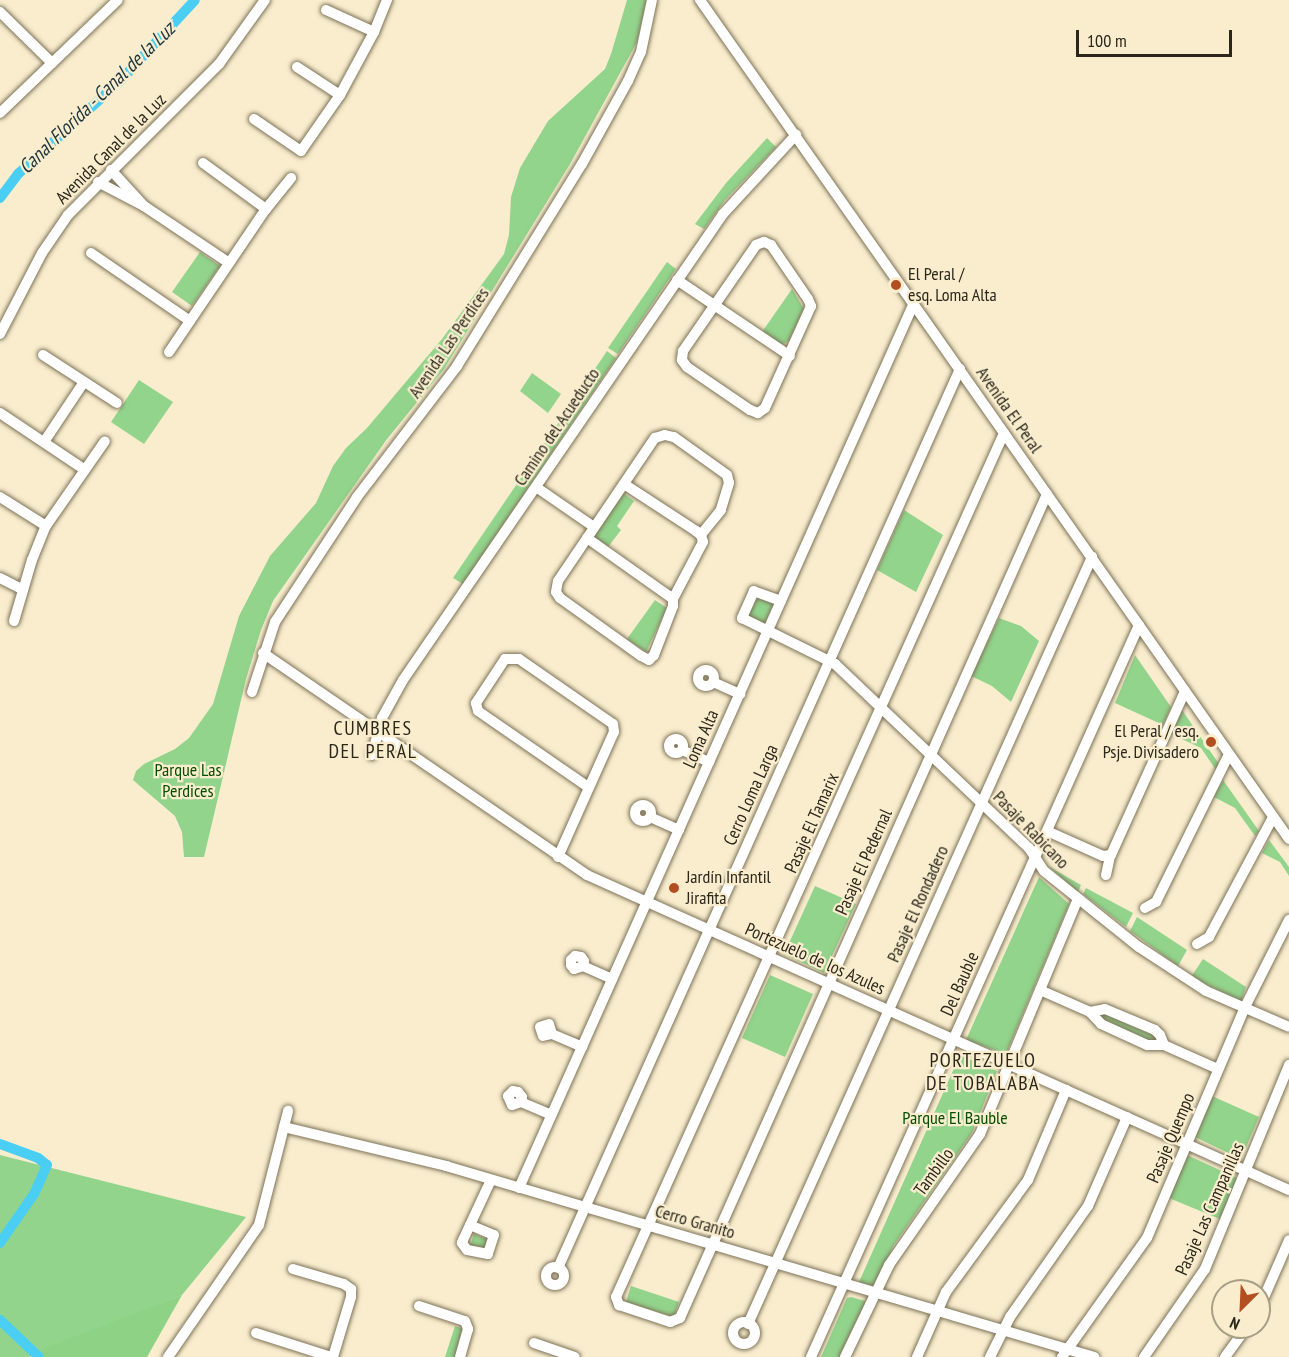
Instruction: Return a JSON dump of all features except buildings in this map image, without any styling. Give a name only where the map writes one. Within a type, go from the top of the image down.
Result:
[{"type":"street","points":[[0,113],[118,0]]},
{"type":"street","name":"Avenida Canal de la Luz","points":[[0,334],[51,237],[98,182],[219,64],[265,0]]},
{"type":"street","points":[[254,119],[301,151],[340,95],[374,32],[387,0]]},
{"type":"street","name":"Avenida Las Perdices","points":[[252,692],[275,622],[357,497],[457,366],[582,164],[641,52],[652,0]]},
{"type":"street","name":"Avenida El Peral","points":[[700,0],[1289,839]]},
{"type":"street","points":[[326,10],[374,32]]},
{"type":"street","points":[[0,12],[52,63]]},
{"type":"street","points":[[297,67],[340,95]]},
{"type":"street","name":"Camino del Acueducto","points":[[372,755],[377,732],[390,700],[403,680],[723,214],[796,135]]},
{"type":"street","points":[[203,163],[266,209]]},
{"type":"street","points":[[111,170],[142,201],[144,206]]},
{"type":"street","points":[[169,352],[266,209],[291,178]]},
{"type":"street","points":[[98,182],[144,206],[229,262]]},
{"type":"street","points":[[764,242],[771,245],[808,298],[811,306],[790,356],[765,408],[758,413],[750,410],[687,367],[682,360],[683,351],[756,245],[764,242]]},
{"type":"street","points":[[91,253],[190,321]]},
{"type":"street","points":[[677,280],[790,356]]},
{"type":"street","name":"Loma Alta","points":[[519,1188],[914,303]]},
{"type":"street","points":[[42,355],[117,403]]},
{"type":"street","name":"Cerro Loma Larga","points":[[558,1268],[960,369]]},
{"type":"street","points":[[44,442],[84,382]]},
{"type":"street","points":[[0,413],[85,470]]},
{"type":"street","name":"Pasaje El Tamarix","points":[[648,1315],[619,1305],[615,1300],[1004,433]]},
{"type":"street","points":[[624,484],[701,535],[703,542],[673,599],[673,606],[654,655],[649,660],[560,598],[556,592],[558,581],[655,438],[665,435],[678,440],[727,475],[729,483],[721,510],[701,535]]},
{"type":"street","points":[[14,621],[22,589],[46,526],[105,441]]},
{"type":"street","points":[[536,488],[594,528]]},
{"type":"street","name":"Pasaje El Pedernal","points":[[648,1315],[670,1322],[680,1318],[1047,494]]},
{"type":"street","points":[[0,497],[46,526]]},
{"type":"street","points":[[587,538],[673,599]]},
{"type":"street","name":"Pasaje El Rondadero","points":[[748,1324],[1092,557]]},
{"type":"street","points":[[0,578],[22,589]]},
{"type":"street","name":"Pasaje Rabicano","points":[[781,602],[757,591],[752,593],[742,615],[743,620],[830,660],[1029,848],[1044,871],[1173,971],[1244,1009],[1289,1027]]},
{"type":"street","name":"Del Bauble","points":[[811,1357],[1139,625]]},
{"type":"street","name":"Portezuelo de los Azules","points":[[263,653],[587,875],[1289,1190]]},
{"type":"street","points":[[558,856],[614,732],[613,724],[519,659],[505,659],[476,703],[478,711],[588,787]]},
{"type":"street","points":[[713,682],[740,694]]},
{"type":"street","points":[[1106,875],[1110,856],[1185,691]]},
{"type":"street","points":[[669,743],[671,753],[676,754],[682,750],[709,762]]},
{"type":"street","points":[[1145,908],[1156,902],[1229,754]]},
{"type":"street","points":[[650,817],[679,830]]},
{"type":"street","points":[[1197,944],[1209,937],[1273,817]]},
{"type":"street","points":[[1047,831],[1103,856],[1110,856]]},
{"type":"street","name":"Tambillo","points":[[845,1357],[894,1257],[975,1143],[1078,899]]},
{"type":"street","name":"Pasaje Quempo","points":[[1065,1353],[1144,1245],[1244,1009],[1289,920]]},
{"type":"street","points":[[584,966],[612,979]]},
{"type":"street","points":[[1040,990],[1090,1012],[1101,1024],[1147,1045],[1164,1045],[1218,1069]]},
{"type":"street","points":[[1090,1012],[1106,1009],[1155,1030],[1164,1045]]},
{"type":"street","points":[[552,1034],[582,1047]]},
{"type":"street","name":"Pasaje Las Campanillas","points":[[1144,1357],[1201,1277],[1289,1065]]},
{"type":"street","points":[[917,1357],[950,1287],[1028,1180],[1066,1090]]},
{"type":"street","points":[[521,1102],[551,1115]]},
{"type":"street","points":[[168,1357],[259,1225],[288,1111]]},
{"type":"street","points":[[990,1357],[1002,1330],[1085,1211],[1127,1117]]},
{"type":"street","name":"Cerro Granito","points":[[284,1127],[491,1179],[1002,1330],[1065,1353],[1094,1357]]},
{"type":"street","points":[[470,1225],[491,1179]]},
{"type":"street","points":[[1271,1281],[1289,1240]]},
{"type":"street","points":[[256,1333],[332,1357],[351,1297],[351,1289],[344,1284],[293,1269]]},
{"type":"street","points":[[420,1306],[465,1322],[468,1329],[460,1357]]},
{"type":"street","points":[[1225,1357],[1238,1339]]},
{"type":"street","points":[[534,1343],[575,1357]]},
{"type":"green space","name":"Parque Las Perdices","points":[[627,0],[647,0],[637,42],[570,164],[444,369],[387,439],[273,601],[261,630],[246,679],[204,857],[184,857],[182,832],[175,816],[133,780],[136,771],[144,764],[175,749],[189,738],[213,704],[239,616],[270,556],[316,503],[333,466],[346,448],[367,428],[442,339],[504,254],[509,235],[511,197],[520,168],[548,121],[605,69]]},
{"type":"green space","points":[[767,138],[776,147],[725,200],[704,229],[695,224],[726,183]]},
{"type":"green space","points":[[200,252],[220,266],[192,306],[172,292]]},
{"type":"green space","points":[[667,262],[676,269],[618,354],[608,348]]},
{"type":"green space","points":[[792,289],[804,309],[789,341],[781,345],[762,332]]},
{"type":"green space","points":[[607,351],[616,358],[463,584],[453,578]]},
{"type":"green space","points":[[532,373],[561,394],[548,413],[520,391]]},
{"type":"green space","points":[[139,380],[173,402],[144,444],[111,422]]},
{"type":"green space","points":[[623,493],[634,501],[617,526],[621,530],[608,547],[593,537]]},
{"type":"green space","points":[[904,510],[943,535],[916,592],[877,570]]},
{"type":"green space","points":[[756,592],[775,601],[764,625],[744,616]]},
{"type":"green space","points":[[655,600],[667,608],[646,652],[627,639]]},
{"type":"green space","points":[[999,618],[1021,626],[1039,641],[1011,702],[992,686],[971,676]]},
{"type":"green space","points":[[1135,655],[1171,707],[1163,725],[1115,703]]},
{"type":"green space","points":[[1182,710],[1219,764],[1216,770],[1201,748],[1171,734]]},
{"type":"green space","points":[[1223,780],[1259,831],[1255,836],[1235,808],[1214,797]]},
{"type":"green space","points":[[1269,840],[1289,867],[1289,876],[1280,862],[1262,853]]},
{"type":"green space","points":[[1048,866],[1081,885],[1078,892]]},
{"type":"green space","name":"Parque El Bauble","points":[[1039,877],[1069,904],[1006,1054],[966,1040]]},
{"type":"green space","points":[[815,886],[856,904],[824,973],[784,954]]},
{"type":"green space","points":[[1086,888],[1133,913],[1126,927],[1083,894]]},
{"type":"green space","points":[[1137,917],[1187,950],[1178,966],[1130,931]]},
{"type":"green space","points":[[1203,959],[1246,987],[1241,1001],[1191,977]]},
{"type":"green space","points":[[770,975],[813,994],[785,1057],[742,1038]]},
{"type":"green space","points":[[1102,1013],[1157,1037],[1159,1041],[1152,1042],[1101,1020],[1097,1014]]},
{"type":"green space","name":"Parque El Bauble","points":[[960,1055],[997,1071],[972,1133],[894,1245],[874,1286],[859,1282]]},
{"type":"green space","points":[[1212,1096],[1259,1117],[1241,1159],[1195,1137]]},
{"type":"green space","points":[[0,1155],[246,1217],[182,1295],[29,1357],[0,1357]]},
{"type":"green space","points":[[1187,1155],[1239,1179],[1222,1220],[1169,1198]]},
{"type":"green space","points":[[474,1234],[490,1240],[486,1252],[470,1246]]},
{"type":"green space","points":[[631,1286],[679,1302],[674,1317],[626,1302]]},
{"type":"green space","points":[[182,1295],[147,1357],[33,1357],[32,1353]]},
{"type":"green space","points":[[847,1298],[865,1301],[865,1306],[841,1357],[821,1357]]},
{"type":"green space","points":[[455,1326],[463,1329],[456,1357],[445,1357]]},
{"type":"waterway","name":"Canal Florida - Canal de la Luz","points":[[0,198],[18,174],[120,81],[195,0]]},
{"type":"waterway","points":[[0,1144],[38,1158],[47,1165],[34,1194],[0,1243]]},
{"type":"waterway","points":[[0,1320],[39,1357]]},
{"type":"place","name":"El Peral / esq. Loma Alta","points":[[896,285]]},
{"type":"place","name":"El Peral / esq. Psje. Divisadero","points":[[1211,742]]},
{"type":"place","name":"Jardín Infantil Jirafita","points":[[674,888]]},
{"type":"district","name":"CUMBRES DEL PERAL","points":[[373,740]]},
{"type":"district","name":"PORTEZUELO DE TOBALABA","points":[[983,1072]]}]
